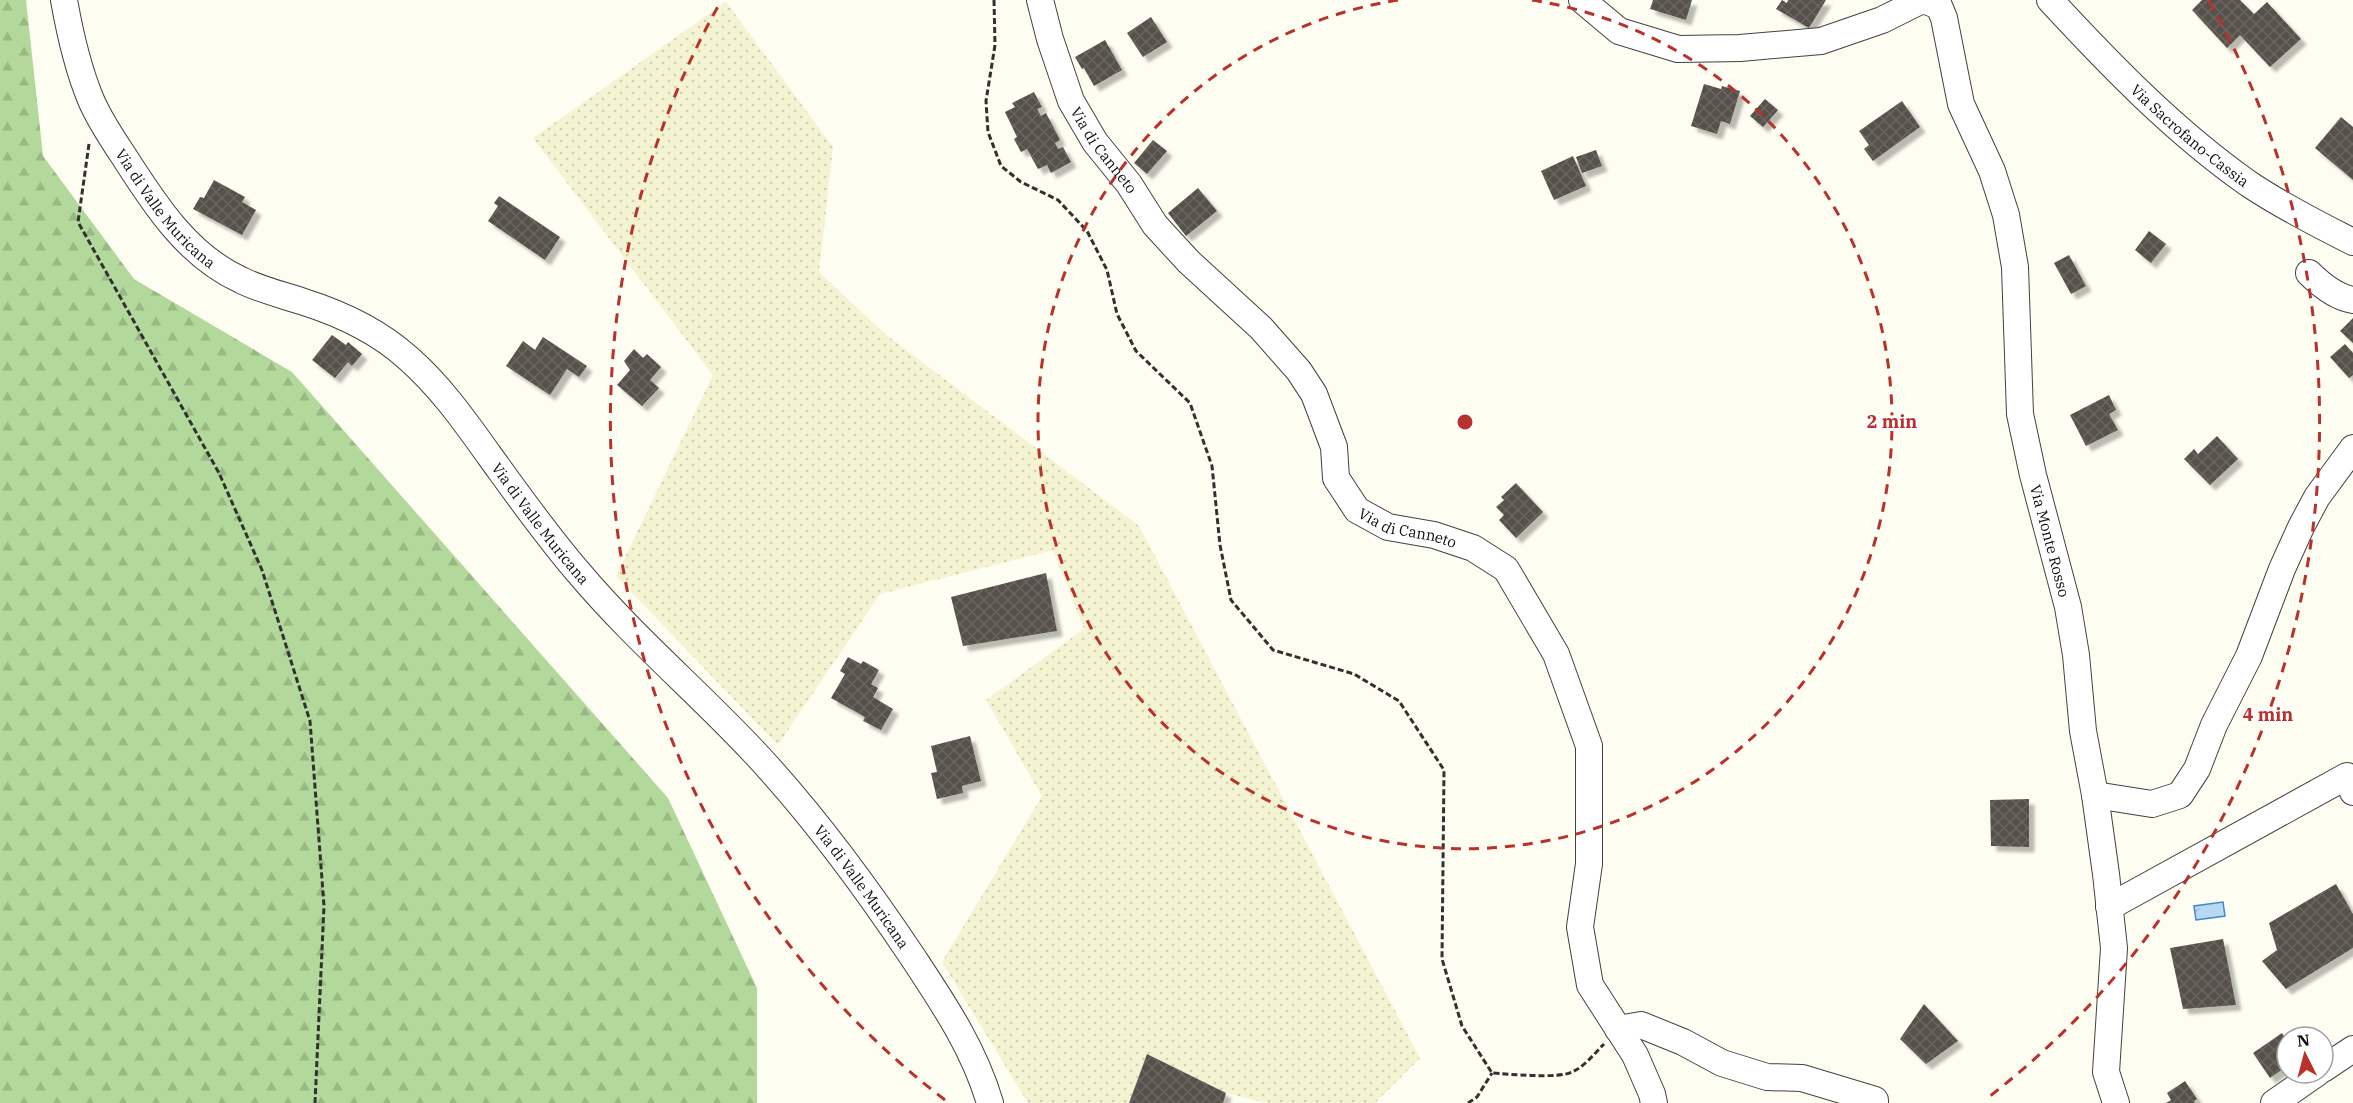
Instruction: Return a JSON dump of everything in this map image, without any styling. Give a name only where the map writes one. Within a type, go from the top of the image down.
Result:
[{"type":"street","name":"Via di Valle Muricana","points":[[64,0],[74,48],[94,106],[145,190],[176,230],[208,261],[230,275],[252,285],[332,312],[375,333],[400,351],[434,383],[462,417],[530,512],[582,577],[758,756],[829,843],[893,928],[949,1011],[971,1051],[990,1103]]},
{"type":"street","name":"Via di Canneto","points":[[1040,0],[1071,101],[1095,142],[1129,184],[1155,225],[1189,262],[1261,328],[1299,370],[1314,394],[1334,447],[1336,478],[1357,510],[1388,527],[1434,535],[1473,548],[1506,569],[1556,654],[1588,746],[1589,864],[1580,927],[1590,985],[1635,1055],[1654,1103]]},
{"type":"street","points":[[1582,0],[1619,31],[1678,49],[1740,48],[1821,41],[1882,20],[1923,0]]},
{"type":"street","name":"Via Monte Rosso","points":[[1923,0],[1939,6],[1944,18],[1960,104],[1992,171],[2006,215],[2015,267],[2020,414],[2033,475],[2068,607],[2076,655],[2083,731],[2095,795],[2109,907],[2114,948],[2106,1072],[2116,1103]]},
{"type":"street","name":"Via Sacrofano-Cassia","points":[[2050,0],[2096,49],[2178,129],[2248,183],[2301,216],[2353,242]]},
{"type":"street","points":[[2308,273],[2320,284],[2343,298],[2353,300]]},
{"type":"street","points":[[2095,795],[2152,804],[2180,795],[2197,769],[2214,725],[2249,657],[2282,568],[2301,526],[2316,497],[2353,448]]},
{"type":"street","points":[[2109,907],[2351,781]]},
{"type":"street","points":[[1618,1029],[1641,1025],[1683,1042],[1722,1063],[1767,1077],[1803,1078],[1875,1100],[1875,1103]]},
{"type":"street","points":[[2335,1061],[2353,1049]]},
{"type":"street","points":[[2274,1103],[2300,1085]]},
{"type":"path","points":[[994,0],[995,45],[986,101],[988,132],[1001,166],[1021,182],[1058,200],[1087,231],[1107,270],[1117,314],[1136,351],[1190,404],[1212,466],[1220,545],[1231,600],[1273,650],[1354,674],[1399,701],[1444,770],[1442,959],[1462,1026],[1492,1073]]},
{"type":"path","points":[[89,141],[78,222],[219,473],[262,570],[310,721],[324,906],[315,1103]]},
{"type":"path","points":[[1492,1073],[1524,1076],[1571,1073],[1588,1060],[1618,1029]]},
{"type":"path","points":[[1468,1103],[1477,1097],[1492,1073]]},
{"type":"green space","points":[[0,0],[26,0],[43,156],[134,279],[292,372],[668,798],[757,988],[757,1103],[0,1103]]},
{"type":"green space","points":[[726,2],[833,147],[819,272],[885,334],[1139,526],[1420,1058],[1375,1103],[1267,1103],[1226,1093],[1147,1054],[1129,1103],[1028,1103],[942,962],[1042,796],[986,700],[1084,629],[1053,550],[880,594],[778,745],[616,576],[713,375],[533,138]]},
{"type":"water","points":[[2223,902],[2225,916],[2196,920],[2194,906]]},
{"type":"building","points":[[1653,0],[1692,0],[1686,20],[1650,9]]},
{"type":"building","points":[[1782,0],[1787,3],[1788,0],[1826,0],[1809,28],[1776,9]]},
{"type":"building","points":[[2202,0],[2240,0],[2254,14],[2267,2],[2301,39],[2270,67],[2240,35],[2227,48],[2192,10]]},
{"type":"building","points":[[1151,17],[1167,42],[1143,57],[1127,33]]},
{"type":"building","points":[[1105,40],[1122,70],[1094,86],[1075,57]]},
{"type":"building","points":[[1704,84],[1740,91],[1730,124],[1721,121],[1717,134],[1691,126]]},
{"type":"building","points":[[1034,92],[1042,107],[1037,109],[1041,116],[1046,113],[1060,140],[1055,143],[1058,149],[1063,147],[1071,162],[1051,173],[1047,165],[1038,169],[1027,149],[1021,152],[1014,139],[1017,137],[1005,112],[1015,107],[1012,103]]},
{"type":"building","points":[[1765,99],[1778,110],[1763,127],[1750,116]]},
{"type":"building","points":[[1902,101],[1920,127],[1873,161],[1864,149],[1869,145],[1859,131]]},
{"type":"building","points":[[2341,117],[2353,127],[2353,180],[2315,148]]},
{"type":"building","points":[[1153,140],[1167,151],[1147,174],[1134,163]]},
{"type":"building","points":[[1596,150],[1602,166],[1582,173],[1576,157]]},
{"type":"building","points":[[1573,156],[1586,186],[1554,200],[1541,171]]},
{"type":"building","points":[[214,180],[245,197],[242,202],[256,210],[242,235],[193,209],[200,197],[204,198]]},
{"type":"building","points":[[1198,188],[1217,211],[1186,236],[1168,213]]},
{"type":"building","points":[[499,196],[560,237],[545,260],[488,221],[498,206],[494,203]]},
{"type":"building","points":[[2149,231],[2166,244],[2151,263],[2135,250]]},
{"type":"building","points":[[2069,255],[2086,286],[2071,294],[2054,263]]},
{"type":"building","points":[[2353,318],[2353,343],[2340,331]]},
{"type":"building","points":[[332,335],[346,345],[348,342],[362,354],[352,366],[348,362],[335,378],[312,360]]},
{"type":"building","points":[[543,337],[587,366],[579,377],[567,369],[550,395],[506,366],[523,341],[535,350]]},
{"type":"building","points":[[2345,344],[2353,353],[2353,375],[2349,378],[2330,357]]},
{"type":"building","points":[[634,349],[643,358],[647,354],[661,367],[650,380],[659,388],[642,406],[617,385],[630,370],[624,361]]},
{"type":"building","points":[[2109,395],[2116,410],[2109,414],[2118,430],[2086,446],[2070,415]]},
{"type":"building","points":[[2217,436],[2238,459],[2210,485],[2184,459],[2194,449],[2198,454]]},
{"type":"building","points":[[1516,483],[1543,512],[1516,538],[1499,520],[1504,515],[1496,507],[1504,500],[1501,497]]},
{"type":"building","points":[[1046,573],[1057,631],[963,646],[951,597]]},
{"type":"building","points":[[848,657],[861,664],[863,661],[879,670],[871,684],[878,688],[873,697],[893,709],[881,730],[863,721],[865,717],[831,698],[845,674],[840,671]]},
{"type":"building","points":[[970,736],[981,781],[962,786],[963,793],[937,799],[931,773],[937,772],[931,746]]},
{"type":"building","points":[[2029,799],[2029,847],[1991,846],[1990,800]]},
{"type":"building","points":[[2336,884],[2353,914],[2353,948],[2286,989],[2262,961],[2277,950],[2269,923]]},
{"type":"building","points":[[2223,939],[2236,1005],[2183,1009],[2170,948]]},
{"type":"building","points":[[1924,1004],[1958,1041],[1926,1064],[1900,1039]]},
{"type":"building","points":[[2275,1038],[2275,1074],[2270,1078],[2253,1053]]},
{"type":"building","points":[[1147,1054],[1226,1093],[1223,1103],[1129,1103]]},
{"type":"building","points":[[2185,1081],[2197,1099],[2195,1103],[2166,1103],[2171,1100],[2167,1093]]}]
